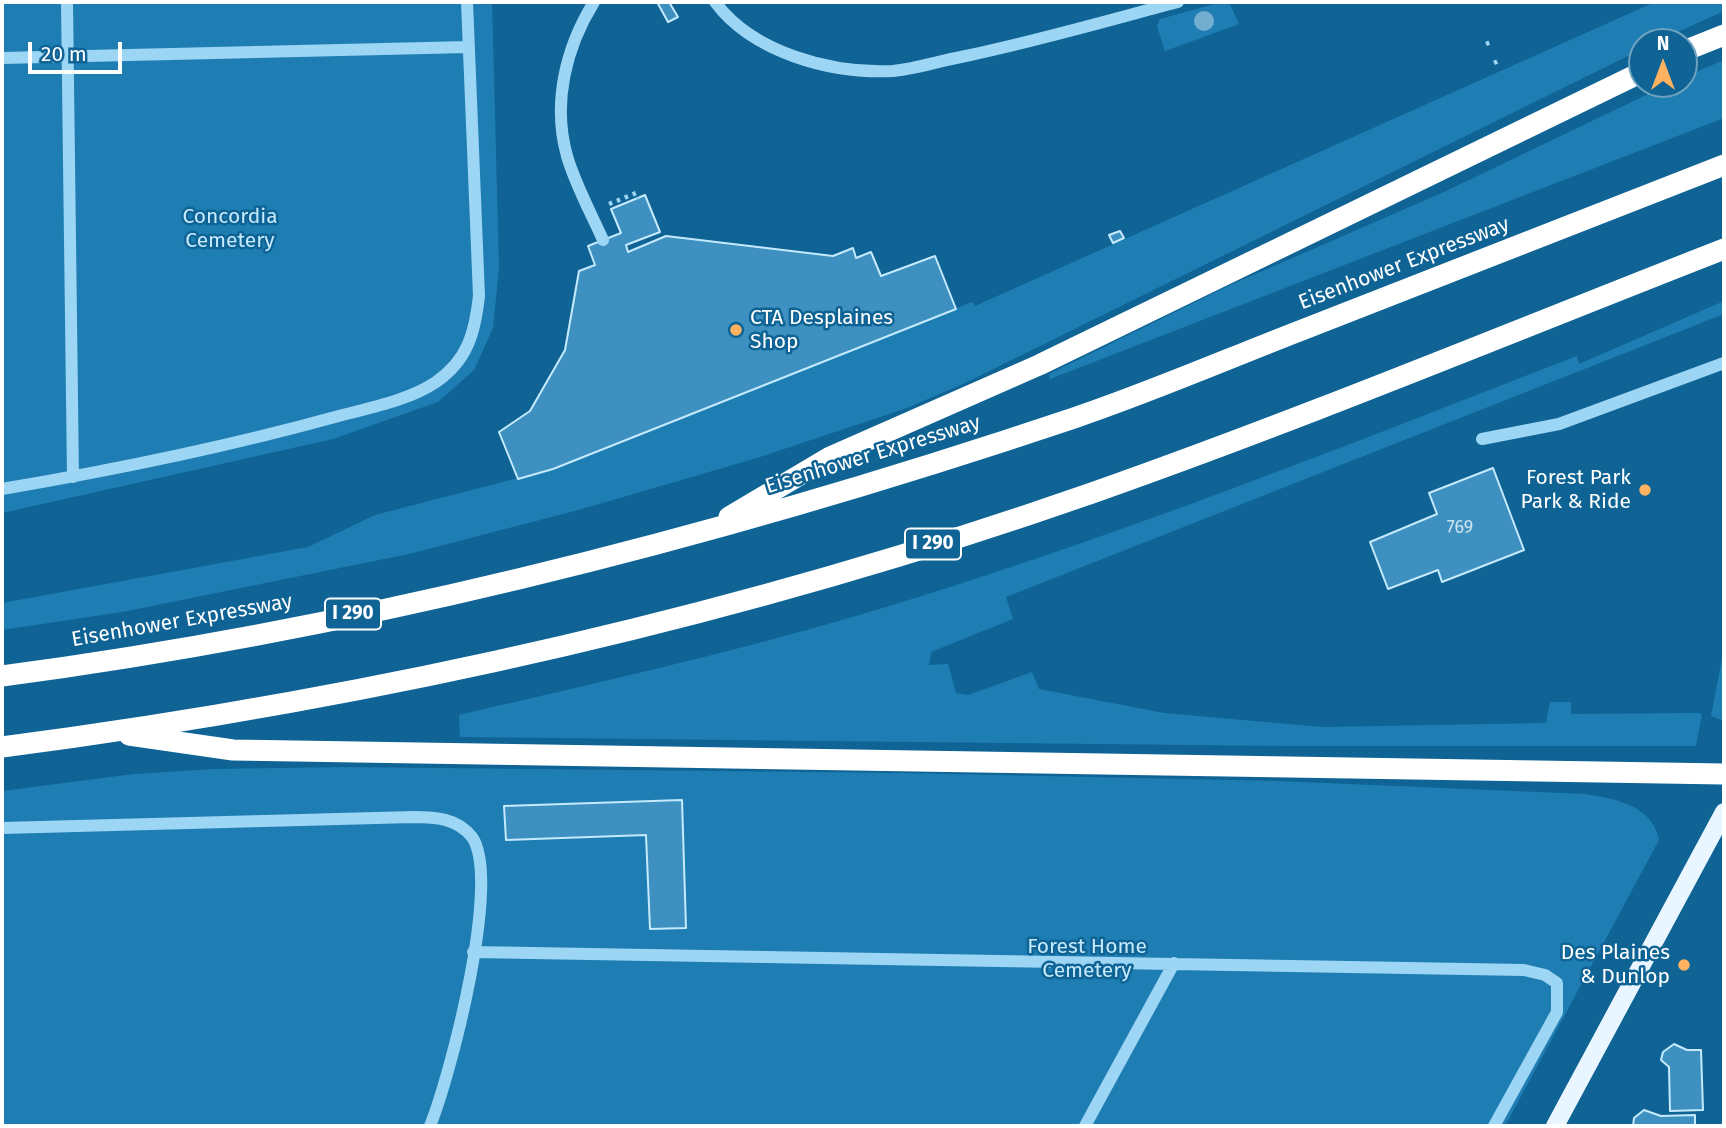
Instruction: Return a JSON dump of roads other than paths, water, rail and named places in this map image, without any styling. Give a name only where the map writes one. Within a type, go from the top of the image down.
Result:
[{"type":"highway","points":[[1698,45],[1724,35]]},
{"type":"highway","points":[[701,533],[830,457],[1038,365],[1628,79]]},
{"type":"highway","name":"Eisenhower Expressway","points":[[2,676],[257,634],[401,605],[701,533],[881,480],[1080,416],[1724,165]]},
{"type":"highway","name":"I 290","points":[[2,747],[110,733],[357,689],[571,643],[849,570],[1088,494],[1230,443],[1724,249]]},
{"type":"highway","points":[[110,733],[233,750],[1724,774]]},
{"type":"main road","points":[[1555,1126],[1724,812]]},
{"type":"lane","points":[[67,2],[74,477]]},
{"type":"lane","points":[[2,489],[74,477],[270,435],[396,400],[435,383],[462,359],[474,335],[479,296],[467,2]]},
{"type":"lane","points":[[594,2],[578,26],[562,79],[561,111],[567,156],[603,240]]},
{"type":"lane","points":[[715,2],[724,14],[757,38],[803,60],[845,68],[893,71],[986,52],[1178,2]]},
{"type":"lane","points":[[2,58],[468,47]]},
{"type":"lane","points":[[1482,439],[1559,424],[1724,363]]},
{"type":"lane","points":[[2,828],[442,818],[459,825],[473,839],[480,862],[482,888],[452,1063],[430,1126]]},
{"type":"lane","points":[[473,952],[1524,970],[1545,975],[1557,984],[1557,1012],[1494,1126]]},
{"type":"lane","points":[[1086,1126],[1174,964]]},
{"type":"place","name":"CTA Desplaines Shop","points":[[736,330]]},
{"type":"place","name":"Forest Park Park & Ride","points":[[1645,490]]},
{"type":"place","name":"Des Plaines & Dunlop","points":[[1684,965]]},
{"type":"park label","name":"Concordia Cemetery","points":[[230,229]]},
{"type":"park label","name":"Forest Home Cemetery","points":[[1087,959]]}]
